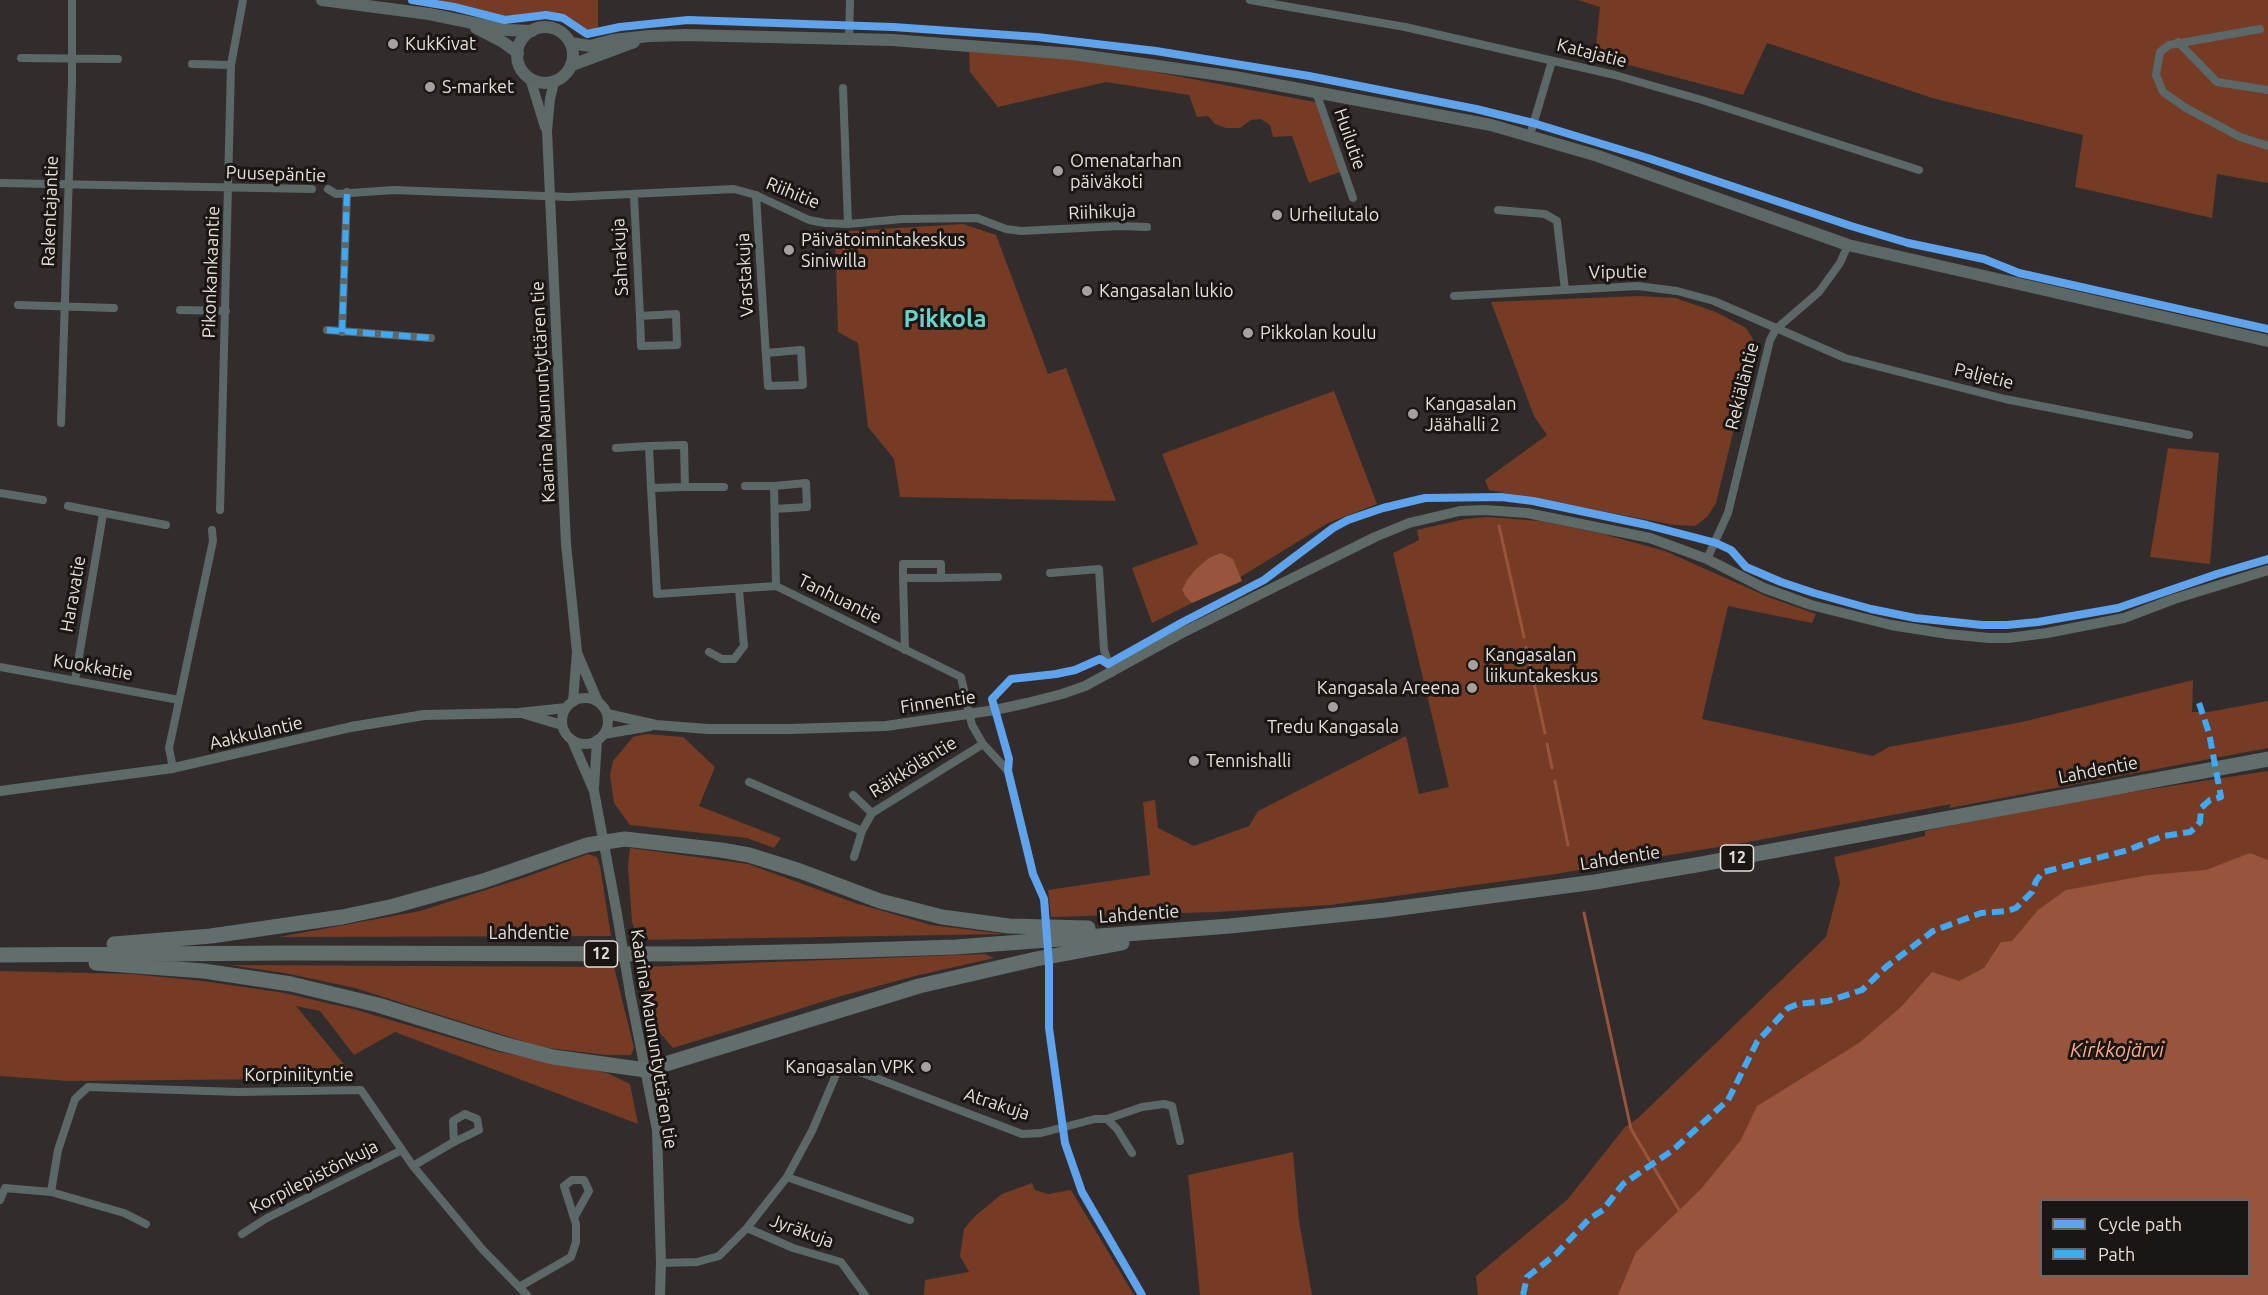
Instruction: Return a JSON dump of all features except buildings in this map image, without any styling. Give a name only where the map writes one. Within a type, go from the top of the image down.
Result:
[{"type":"highway","name":"Lahdentie","points":[[0,955],[277,952],[693,954],[808,952],[956,947],[1202,929],[1385,910],[1696,866],[2268,759]]},
{"type":"highway","points":[[0,955],[211,936],[307,924],[437,895],[586,844],[625,839],[749,855],[912,910],[976,922],[1042,928],[1202,929]]},
{"type":"highway","points":[[0,955],[247,976],[378,1005],[553,1057],[646,1070],[920,986],[1036,959],[1202,929]]},
{"type":"main road","points":[[322,0],[429,14],[507,30],[532,31]]},
{"type":"main road","points":[[464,22],[503,42],[518,53]]},
{"type":"main road","points":[[543,27],[554,28],[564,34],[571,43],[572,64],[567,73],[554,82],[544,83],[530,78],[520,67],[518,53],[523,38],[532,31],[543,27]]},
{"type":"main road","points":[[571,43],[590,46],[612,40],[649,36],[741,35],[892,40],[1073,54],[1235,77],[1491,125],[1598,156],[1848,245],[2268,341]]},
{"type":"main road","points":[[572,64],[649,36]]},
{"type":"street","name":"Rakentajantie","points":[[61,423],[72,0]]},
{"type":"street","name":"Pikonkankaantie","points":[[220,510],[231,65],[243,0]]},
{"type":"street","points":[[849,39],[850,0]]},
{"type":"street","name":"Katajatie","points":[[1250,0],[1405,27],[1615,75],[1702,100],[1919,170]]},
{"type":"street","points":[[2260,29],[2169,45],[2160,52],[2156,75],[2163,92],[2186,108],[2241,137],[2268,146]]},
{"type":"street","points":[[2178,42],[2217,82],[2268,90]]},
{"type":"street","points":[[21,58],[118,59]]},
{"type":"street","points":[[1530,135],[1552,61]]},
{"type":"street","points":[[192,64],[231,65]]},
{"type":"street","name":"Kaarina Maununtyttären tie","points":[[530,78],[547,131]]},
{"type":"street","name":"Kaarina Maununtyttären tie","points":[[554,82],[547,131],[566,544],[577,652],[569,705]]},
{"type":"street","points":[[843,88],[848,224]]},
{"type":"street","name":"Huilutie","points":[[1316,92],[1353,198]]},
{"type":"street","name":"Puusepäntie","points":[[0,183],[312,189]]},
{"type":"street","name":"Puusepäntie","points":[[328,189],[336,194],[393,190],[550,195]]},
{"type":"street","name":"Riihitie","points":[[550,195],[634,196],[734,189],[756,195],[809,220],[848,224],[902,219],[977,218],[1006,229],[1059,230]]},
{"type":"street","points":[[342,332],[347,192]]},
{"type":"street","name":"Varstakuja","points":[[756,195],[768,386],[803,385],[801,350],[766,352]]},
{"type":"street","name":"Sahrakuja","points":[[634,196],[640,316],[642,346],[677,345],[676,314],[640,316]]},
{"type":"street","points":[[1498,210],[1545,214],[1557,221],[1565,290]]},
{"type":"street","name":"Riihikuja","points":[[1059,230],[1120,226],[1147,227]]},
{"type":"street","name":"Rekiäläntie","points":[[1707,559],[1728,513],[1770,340],[1776,329],[1819,292],[1840,263],[1848,245]]},
{"type":"street","name":"Viputie","points":[[1454,296],[1638,286],[1677,291],[1714,301],[1776,329]]},
{"type":"street","points":[[18,305],[114,308]]},
{"type":"street","points":[[180,310],[226,311]]},
{"type":"street","name":"Paljetie","points":[[1776,329],[1845,358],[2005,399],[2189,435]]},
{"type":"street","points":[[327,330],[431,338]]},
{"type":"street","points":[[616,448],[684,445],[685,487]]},
{"type":"street","name":"Tanhuantie","points":[[649,446],[657,594],[776,586],[961,677],[968,714]]},
{"type":"street","points":[[745,486],[806,483],[807,507],[775,509]]},
{"type":"street","points":[[774,486],[776,586]]},
{"type":"street","points":[[651,488],[724,487]]},
{"type":"street","points":[[0,493],[43,500]]},
{"type":"street","points":[[68,506],[166,525]]},
{"type":"street","name":"Finnentie","points":[[607,714],[656,724],[708,729],[886,726],[995,710],[1062,694],[1112,673],[1182,633],[1347,550],[1409,523],[1460,511],[1527,513],[1650,538],[1707,559],[1764,588],[1811,605],[1891,625],[1948,634],[2008,638],[2085,627],[2124,618],[2174,599],[2268,570]]},
{"type":"street","name":"Haravatie","points":[[75,680],[103,514]]},
{"type":"street","points":[[173,768],[170,748],[213,541],[212,530]]},
{"type":"street","points":[[905,650],[903,564],[941,564],[941,578]]},
{"type":"street","points":[[1050,573],[1099,569],[1104,651],[1112,673]]},
{"type":"street","points":[[903,578],[998,578]]},
{"type":"street","points":[[709,652],[722,659],[734,659],[744,646],[739,590]]},
{"type":"street","name":"Kaarina Maununtyttären tie","points":[[577,652],[598,702]]},
{"type":"street","name":"Kuokkatie","points":[[0,667],[179,700]]},
{"type":"street","points":[[585,698],[598,702],[607,714],[608,721],[600,737],[584,744],[572,740],[562,725],[569,705],[585,698]]},
{"type":"street","name":"Aakkulantie","points":[[0,791],[173,768],[377,722],[424,715],[519,713],[569,705]]},
{"type":"street","name":"Aakkulantie","points":[[519,713],[562,725]]},
{"type":"street","points":[[968,714],[983,744],[1008,771],[1033,874]]},
{"type":"street","name":"Finnentie","points":[[600,737],[656,724]]},
{"type":"street","name":"Kaarina Maununtyttären tie","points":[[594,791],[600,737]]},
{"type":"street","name":"Kaarina Maununtyttären tie","points":[[572,740],[594,791],[657,1130],[660,1295]]},
{"type":"street","name":"Räikköläntie","points":[[854,857],[862,831],[872,813],[983,744]]},
{"type":"street","points":[[750,782],[862,831]]},
{"type":"street","points":[[853,795],[872,813]]},
{"type":"street","name":"Atrakuja","points":[[787,1177],[812,1131],[838,1070],[852,1069],[1022,1134],[1041,1133],[1095,1119],[1107,1119],[1142,1107],[1164,1104],[1172,1106],[1180,1142]]},
{"type":"street","name":"Korpiniityntie","points":[[51,1192],[58,1150],[75,1099],[88,1087],[238,1092],[361,1090],[413,1166],[483,1250],[527,1295]]},
{"type":"street","points":[[1107,1119],[1117,1129],[1132,1153]]},
{"type":"street","points":[[413,1166],[454,1142]]},
{"type":"street","name":"Korpilepistönkuja","points":[[242,1234],[267,1218],[402,1150]]},
{"type":"street","points":[[661,1263],[697,1262],[719,1256],[747,1228],[787,1177],[910,1220]]},
{"type":"street","points":[[0,1200],[5,1188],[51,1192],[124,1213],[146,1224]]},
{"type":"street","points":[[519,1287],[571,1257],[576,1242],[575,1216]]},
{"type":"street","name":"Jyräkuja","points":[[747,1228],[793,1248],[841,1262],[865,1295]]},
{"type":"shaded area","points":[[407,0],[598,0],[598,32],[587,34],[563,18],[546,15],[505,20]]},
{"type":"shaded area","points":[[1578,0],[2268,0],[2268,183],[2217,174],[2212,218],[2075,187],[2083,135],[1932,98],[1767,43],[1743,95],[1595,56],[1600,7]]},
{"type":"shaded area","points":[[969,52],[1075,57],[1320,103],[1340,172],[1309,183],[1292,136],[1273,137],[1270,125],[1261,119],[1251,120],[1240,128],[1226,128],[1215,124],[1208,116],[1197,117],[1189,95],[1106,82],[998,107],[970,72]]},
{"type":"shaded area","points":[[963,224],[996,235],[1048,374],[1066,368],[1116,501],[900,497],[894,459],[868,427],[858,343],[838,332],[835,232]]},
{"type":"shaded area","points":[[1639,296],[1675,298],[1716,312],[1746,328],[1753,339],[1754,346],[1716,503],[1707,517],[1695,526],[1675,525],[1489,490],[1485,480],[1547,435],[1534,416],[1491,302]]},
{"type":"shaded area","points":[[1334,391],[1377,504],[1328,523],[1226,586],[1152,623],[1132,568],[1198,544],[1162,454]]},
{"type":"shaded area","points":[[2168,448],[2219,453],[2210,564],[2150,557]]},
{"type":"shaded area","points":[[1488,517],[1540,521],[1603,534],[1665,551],[1768,597],[1816,614],[1812,623],[1728,606],[1702,719],[1873,756],[1889,747],[2022,722],[2193,680],[2192,712],[2208,712],[2268,701],[2268,748],[1949,808],[1951,804],[1748,842],[1555,874],[1330,905],[1216,912],[1051,917],[1048,890],[1150,875],[1143,802],[1155,800],[1158,828],[1194,846],[1249,826],[1258,811],[1406,736],[1419,794],[1449,787],[1393,553],[1419,540],[1417,530],[1465,519]]},
{"type":"shaded area","points":[[646,734],[683,737],[715,767],[699,806],[781,838],[774,848],[747,838],[630,825],[614,803],[610,775],[613,761],[633,737]]},
{"type":"shaded area","name":"Kirkkojärvi","points":[[2268,771],[2268,1295],[1478,1295],[1476,1276],[1567,1200],[1625,1127],[1637,1119],[1826,937],[1840,883],[1834,857],[1925,836],[1925,831],[2074,801]]},
{"type":"shaded area","points":[[630,848],[748,864],[855,903],[931,925],[1004,934],[639,940],[632,922],[628,866]]},
{"type":"shaded area","points":[[588,854],[597,857],[600,866],[611,936],[279,937],[420,911],[523,878]]},
{"type":"shaded area","points":[[985,954],[994,958],[841,996],[673,1048],[652,1024],[641,967]]},
{"type":"shaded area","points":[[230,965],[614,967],[634,1048],[631,1055],[606,1055],[541,1047],[355,988],[285,973]]},
{"type":"shaded area","points":[[0,971],[131,974],[203,981],[284,993],[353,1009],[499,1052],[607,1073],[630,1084],[638,1124],[395,1032],[354,1055],[320,1011],[296,1006],[347,1068],[341,1081],[276,1079],[68,1081],[0,1076]]},
{"type":"shaded area","points":[[1293,1152],[1299,1221],[1312,1295],[1200,1295],[1188,1175]]},
{"type":"shaded area","points":[[1032,1183],[1035,1190],[1048,1194],[1071,1190],[1134,1295],[924,1295],[925,1280],[969,1272],[960,1256],[964,1229],[975,1216],[1002,1194]]},
{"type":"water","points":[[1221,553],[1233,559],[1242,581],[1192,603],[1182,590],[1187,580],[1209,558]]},
{"type":"water","name":"Kirkkojärvi","points":[[2250,853],[2268,860],[2268,1295],[1618,1295],[1636,1252],[1701,1189],[1741,1140],[1757,1106],[1859,1043],[1901,1007],[1932,972],[1959,981],[1984,968],[2001,942],[2012,941],[2038,910],[2066,890],[2149,875],[2206,870]]},
{"type":"waterway","points":[[1499,526],[1524,637]]},
{"type":"waterway","points":[[1526,647],[1545,733]]},
{"type":"waterway","points":[[1547,744],[1552,768]]},
{"type":"waterway","points":[[1555,781],[1568,845]]},
{"type":"waterway","points":[[1584,913],[1631,1129],[1679,1210]]},
{"type":"marked path","points":[[342,332],[347,192]]},
{"type":"marked path","points":[[327,330],[431,338]]},
{"type":"marked path","points":[[1523,1295],[1527,1277],[1556,1254],[1589,1219],[1603,1210],[1623,1184],[1673,1150],[1728,1100],[1757,1042],[1788,1008],[1798,1004],[1828,1001],[1862,990],[1886,967],[1933,931],[1981,913],[2016,908],[2032,892],[2043,872],[2128,850],[2163,836],[2190,832],[2196,827],[2200,822],[2201,808],[2210,800],[2221,797],[2209,733],[2199,703]]},
{"type":"cycle path","points":[[412,0],[454,7],[505,20],[546,15],[563,18],[587,34],[620,27],[688,20],[893,27],[1037,37],[1156,51],[1309,76],[1476,109],[1533,123],[1908,243],[1984,259],[2019,273],[2268,329]]},
{"type":"cycle path","points":[[1142,1295],[1082,1192],[1065,1143],[1049,1028],[1049,963],[1044,899],[1033,874],[1008,771],[1009,759],[992,699],[1011,679],[1075,670],[1100,659],[1108,664],[1264,580],[1333,528],[1348,520],[1383,508],[1425,498],[1501,497],[1533,501],[1647,525],[1716,543],[1731,550],[1746,567],[1814,593],[1871,609],[1915,618],[1982,625],[2038,622],[2118,608],[2268,559]]},
{"type":"place","name":"KukKivat","points":[[393,44]]},
{"type":"place","name":"S-market","points":[[430,87]]},
{"type":"place","name":"Omenatarhan päiväkoti","points":[[1058,171]]},
{"type":"place","name":"Urheilutalo","points":[[1277,215]]},
{"type":"place","name":"Päivätoimintakeskus Siniwilla","points":[[789,250]]},
{"type":"place","name":"Kangasalan lukio","points":[[1087,291]]},
{"type":"place","name":"Pikkolan koulu","points":[[1248,333]]},
{"type":"place","name":"Kangasalan Jäähalli 2","points":[[1413,414]]},
{"type":"place","name":"Kangasalan liikuntakeskus","points":[[1473,665]]},
{"type":"place","name":"Kangasala Areena","points":[[1472,688]]},
{"type":"place","name":"Tredu Kangasala","points":[[1333,707]]},
{"type":"place","name":"Tennishalli","points":[[1194,761]]},
{"type":"place","name":"Kangasalan VPK","points":[[926,1067]]},
{"type":"district","name":"Pikkola","points":[[945,319]]}]
